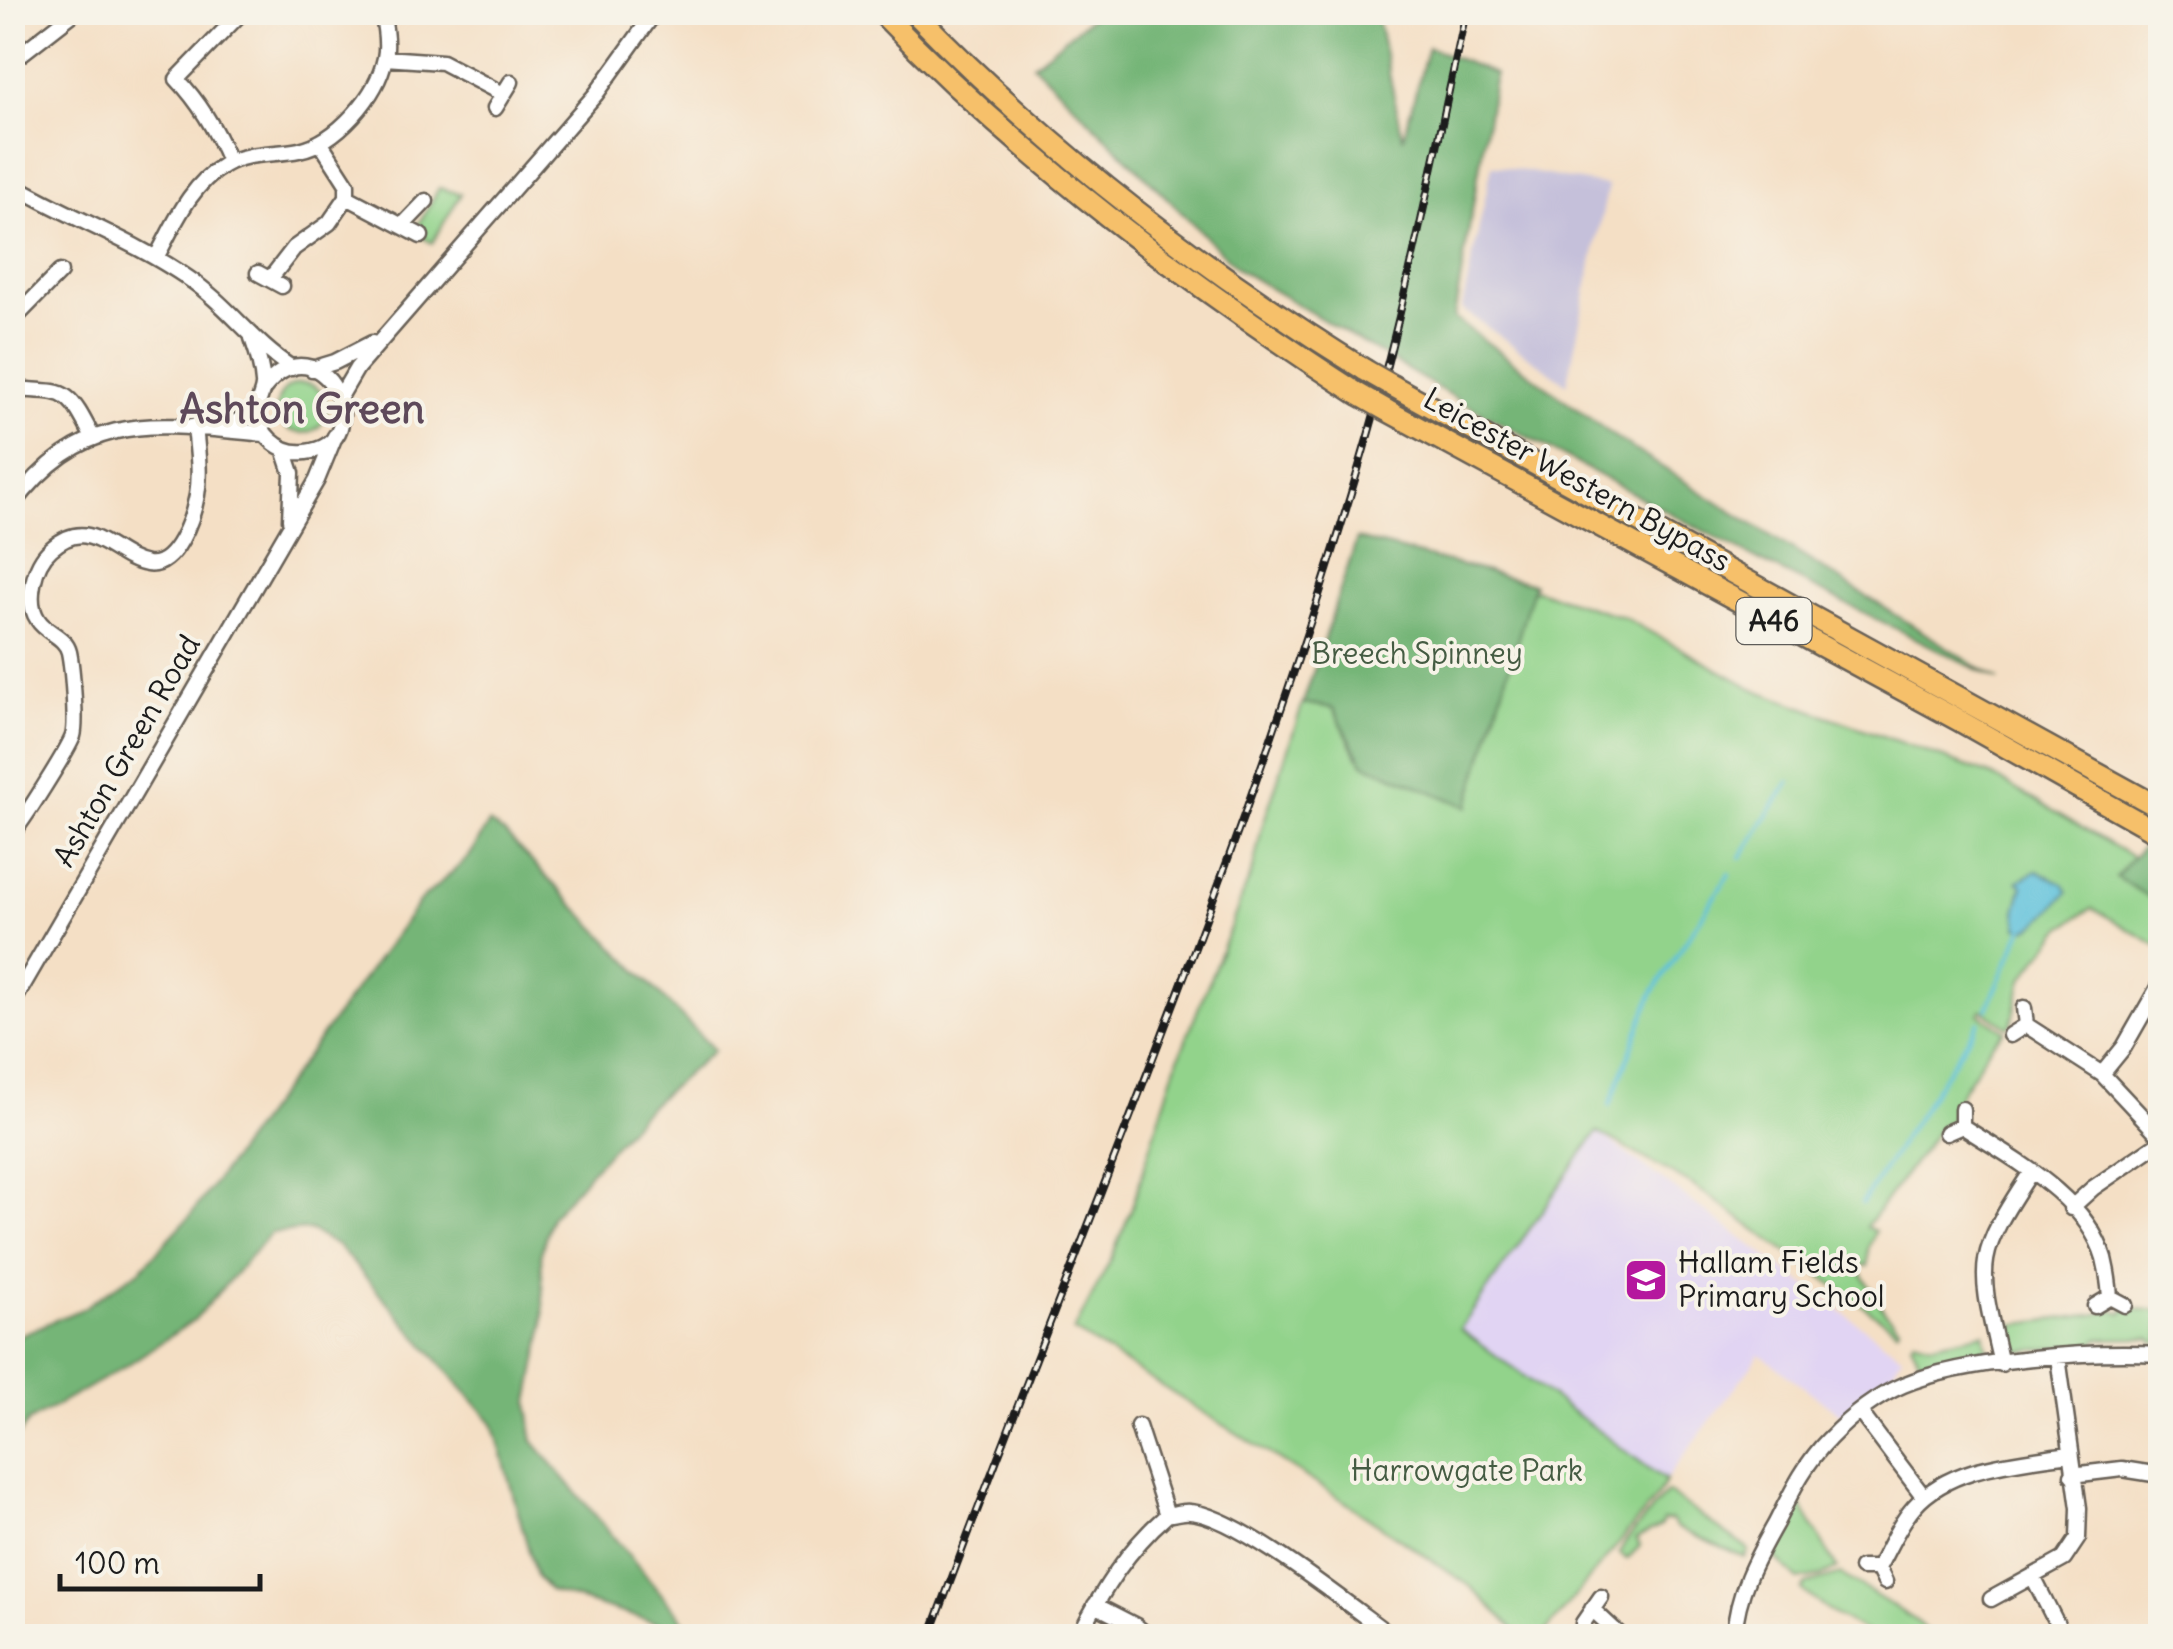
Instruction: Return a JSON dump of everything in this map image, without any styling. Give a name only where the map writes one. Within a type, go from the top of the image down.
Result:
[{"type":"highway","name":"Leicester Western Bypass","points":[[881,12],[1017,140],[1131,235],[1270,337],[1358,394],[2160,834]]},
{"type":"highway","name":"Leicester Western Bypass","points":[[914,12],[1035,129],[1143,216],[1268,307],[1365,370],[2160,808]]},
{"type":"street","points":[[12,61],[75,12]]},
{"type":"street","points":[[165,91],[230,36],[242,12]]},
{"type":"street","points":[[157,256],[201,182],[229,162],[303,149],[320,142],[360,106],[374,89],[385,58],[382,12]]},
{"type":"street","name":"Ashton Green Road","points":[[12,1004],[317,480],[343,416],[340,397],[357,368],[559,138],[628,53],[655,12]]},
{"type":"street","points":[[385,58],[442,62],[503,95]]},
{"type":"street","points":[[177,79],[208,118],[229,162]]},
{"type":"street","points":[[270,280],[294,248],[329,222],[347,197],[347,184],[320,142]]},
{"type":"street","points":[[12,184],[157,256],[205,290],[272,356],[292,368]]},
{"type":"street","points":[[347,197],[420,236]]},
{"type":"street","points":[[402,226],[426,200]]},
{"type":"street","points":[[12,321],[60,272]]},
{"type":"street","points":[[12,295],[24,306]]},
{"type":"street","points":[[251,333],[264,388]]},
{"type":"street","name":"Ashton Green Road","points":[[292,368],[312,369],[335,362],[386,334]]},
{"type":"street","points":[[265,434],[258,408],[264,388],[271,379],[292,368]]},
{"type":"street","points":[[312,369],[333,382],[340,397]]},
{"type":"street","points":[[12,389],[50,389],[62,393],[74,403],[92,438]]},
{"type":"street","points":[[223,431],[258,408]]},
{"type":"street","points":[[12,506],[44,470],[92,438],[134,426],[195,426],[265,434],[284,449],[305,452],[316,450],[334,436]]},
{"type":"street","points":[[12,832],[23,822],[73,736],[75,717],[69,650],[64,641],[37,620],[31,604],[34,583],[49,551],[78,535],[94,536],[163,570],[197,495],[195,426]]},
{"type":"street","name":"Ashton Green Road","points":[[284,449],[292,473],[289,526]]},
{"type":"street","points":[[64,641],[75,629]]},
{"type":"street","points":[[2102,1074],[2158,992]]},
{"type":"street","points":[[2024,1008],[2026,1024],[2102,1074],[2160,1139],[2072,1208]]},
{"type":"street","points":[[2010,1035],[2026,1024]]},
{"type":"street","points":[[1962,1109],[1962,1126]]},
{"type":"street","points":[[1946,1133],[1962,1126]]},
{"type":"street","points":[[1962,1126],[2030,1172],[2072,1208],[2103,1256],[2110,1297]]},
{"type":"street","points":[[2001,1364],[1984,1292],[1983,1264],[1990,1238],[2030,1172]]},
{"type":"street","points":[[2110,1297],[2125,1305]]},
{"type":"street","points":[[2095,1306],[2110,1297]]},
{"type":"street","points":[[1734,1636],[1741,1592],[1759,1553],[1814,1456],[1860,1412],[1906,1384],[2001,1364],[2058,1356],[2160,1354]]},
{"type":"street","points":[[1991,1599],[2064,1558],[2078,1538],[2079,1508],[2058,1356]]},
{"type":"street","points":[[1860,1412],[1924,1497]]},
{"type":"street","points":[[1137,1424],[1167,1515]]},
{"type":"street","points":[[1860,1568],[1881,1575],[1907,1516],[1936,1487],[1964,1475],[2069,1454]]},
{"type":"street","points":[[2072,1475],[2122,1470],[2160,1475]]},
{"type":"street","points":[[1079,1636],[1128,1552],[1167,1515],[1190,1512],[1216,1519],[1293,1564],[1391,1636]]},
{"type":"street","points":[[2032,1577],[2063,1636]]},
{"type":"street","points":[[1583,1623],[1597,1603],[1622,1636]]},
{"type":"street","points":[[1095,1605],[1148,1636]]},
{"type":"shaded area","points":[[1492,165],[1608,186],[1567,384],[1462,309]]},
{"type":"shaded area","name":"Hallam Fields Primary School","points":[[1597,1132],[1902,1356],[1887,1380],[1841,1415],[1760,1354],[1665,1481],[1460,1329]]},
{"type":"green space","points":[[1098,12],[1376,13],[1403,138],[1428,47],[1495,74],[1454,318],[1619,440],[1999,680],[1758,560],[1460,401],[1239,270],[1033,64]]},
{"type":"green space","points":[[439,188],[461,194],[432,243],[414,232]]},
{"type":"green space","points":[[302,383],[320,390],[327,408],[320,426],[302,433],[284,426],[277,408],[284,390]]},
{"type":"green space","name":"Breech Spinney","points":[[1357,539],[1534,584],[1468,807],[1363,763],[1333,708],[1303,703]]},
{"type":"green space","name":"Harrowgate Park","points":[[1530,588],[1623,617],[1756,690],[1993,776],[2134,858],[2117,877],[2160,904],[2160,947],[2092,908],[2062,928],[2022,980],[2012,1024],[2008,1027],[1982,1010],[1979,1014],[2005,1031],[1992,1044],[1960,1094],[1952,1119],[1940,1127],[1866,1227],[1875,1231],[1868,1249],[1868,1266],[1856,1264],[1884,1311],[1899,1327],[1897,1330],[1693,1185],[1597,1132],[1460,1329],[1667,1478],[1656,1498],[1542,1636],[1521,1636],[1470,1586],[1335,1495],[1074,1331],[1131,1210],[1175,1068],[1253,869],[1262,827],[1303,703],[1333,707],[1357,756],[1468,807]]},
{"type":"green space","points":[[489,823],[505,834],[714,1050],[643,1112],[551,1217],[541,1253],[544,1325],[529,1402],[533,1441],[696,1635],[550,1591],[536,1576],[493,1423],[339,1247],[309,1230],[271,1233],[194,1320],[124,1367],[28,1422],[13,1444],[13,1338],[82,1309],[141,1269],[190,1216],[420,901],[469,857]]},
{"type":"green space","points":[[2149,839],[2160,846],[2160,904],[2116,877]]},
{"type":"green space","points":[[2126,1308],[2160,1311],[2160,1343],[2150,1338],[2098,1339],[2093,1344],[2013,1352],[2002,1326],[2098,1314],[2109,1309],[2122,1314]]},
{"type":"green space","points":[[1984,1333],[1988,1352],[1983,1358],[1930,1367],[1922,1365],[1911,1343],[1914,1339],[1932,1344]]},
{"type":"green space","points":[[1667,1492],[1749,1550],[1745,1558],[1677,1528],[1671,1520],[1636,1539],[1640,1546],[1627,1559],[1619,1553]]},
{"type":"green space","points":[[1799,1502],[1837,1568],[1798,1580],[1771,1554]]},
{"type":"green space","points":[[1841,1574],[1915,1620],[1932,1636],[1874,1636],[1827,1610],[1802,1590],[1806,1584]]},
{"type":"water","points":[[2037,871],[2063,883],[2068,892],[2038,923],[2026,929],[2018,927],[2016,911],[2023,885],[2018,881]]},
{"type":"waterway","points":[[1741,857],[1789,782]]},
{"type":"waterway","points":[[1610,1105],[1652,994],[1729,874]]},
{"type":"waterway","points":[[1987,1009],[2023,928]]},
{"type":"waterway","points":[[1862,1203],[1979,1022]]},
{"type":"railway","points":[[930,1636],[1217,888],[1322,585],[1396,328],[1466,12]]},
{"type":"place","name":"Hallam Fields Primary School","points":[[1646,1280]]},
{"type":"district","name":"Ashton Green","points":[[302,409]]}]
